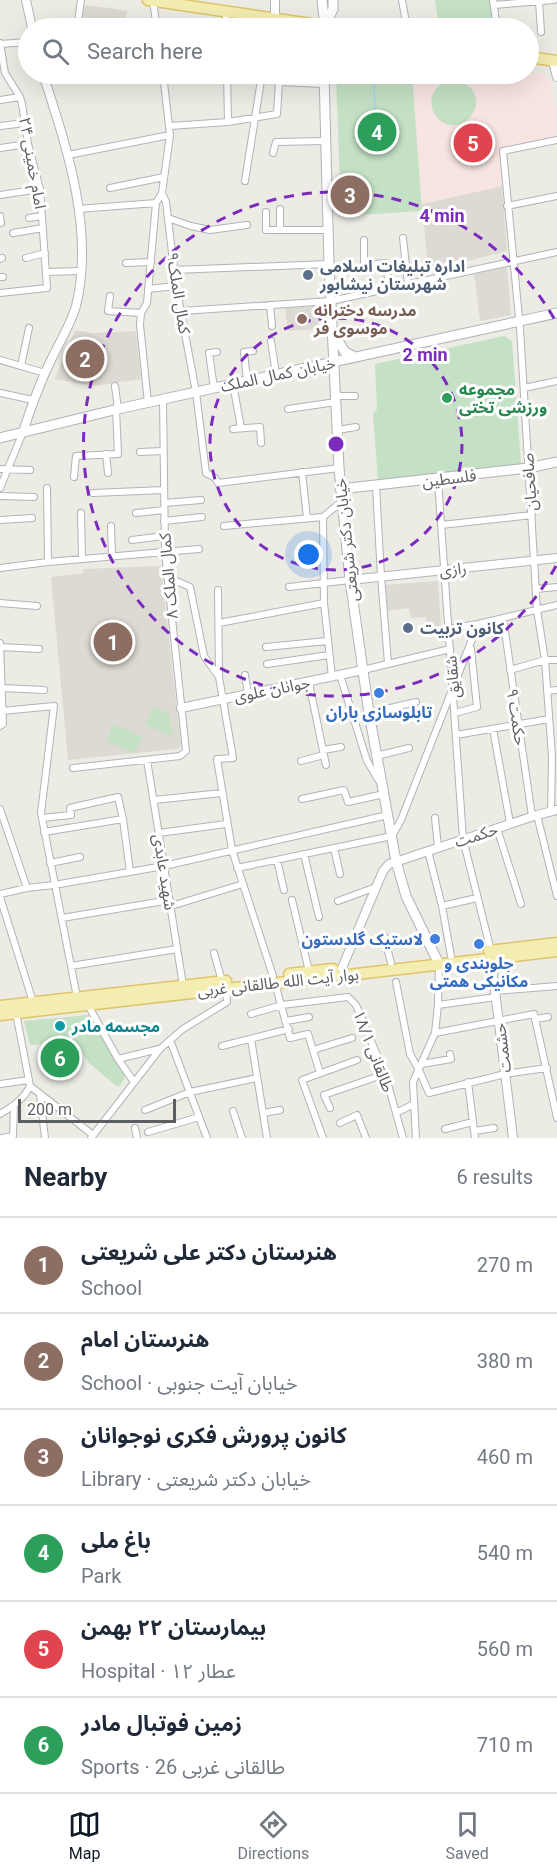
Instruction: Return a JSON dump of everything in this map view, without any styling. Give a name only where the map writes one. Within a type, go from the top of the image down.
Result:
[{"type":"main road","points":[[148,0],[226,12],[247,18]]},
{"type":"main road","points":[[322,0],[324,18]]},
{"type":"main road","points":[[329,18],[333,9],[333,0]]},
{"type":"main road","points":[[539,59],[555,61]]},
{"type":"main road","name":"خیابان دکتر شریعتی","points":[[324,84],[329,264],[340,489],[350,579],[369,714],[396,861],[406,896],[438,961]]},
{"type":"main road","name":"خیابان کمال الملک","points":[[0,438],[117,409],[557,313]]},
{"type":"main road","points":[[333,333],[345,352],[355,357]]},
{"type":"main road","name":"فلسطین","points":[[340,489],[438,480],[557,462]]},
{"type":"main road","name":"بوار آیت الله طالقانی غربی","points":[[0,1015],[224,984],[491,955],[557,943]]},
{"type":"main road","name":"بوار آیت الله طالقانی غربی","points":[[274,979],[309,971],[438,961],[452,956],[557,951]]},
{"type":"main road","name":"بوار آیت الله طالقانی غربی","points":[[0,1006],[77,997],[152,993],[183,985],[224,984]]},
{"type":"street","points":[[26,0],[30,18]]},
{"type":"street","points":[[78,18],[81,0]]},
{"type":"street","points":[[272,18],[275,0]]},
{"type":"street","points":[[402,0],[405,18]]},
{"type":"street","points":[[495,18],[493,3],[554,0]]},
{"type":"street","points":[[153,1],[156,18]]},
{"type":"street","points":[[539,1],[541,32]]},
{"type":"street","points":[[226,12],[226,18]]},
{"type":"street","points":[[0,44],[18,43]]},
{"type":"street","name":"امام خمینی ۲۴","points":[[0,44],[5,73],[20,97],[28,144],[40,189],[47,272],[46,288],[0,293]]},
{"type":"street","points":[[555,61],[557,77]]},
{"type":"street","points":[[0,488],[23,432],[33,400],[45,379],[75,308],[80,271],[81,246],[78,209],[68,155],[46,84]]},
{"type":"street","points":[[148,403],[140,325],[141,314],[147,303],[156,203],[162,194],[170,135],[164,84]]},
{"type":"street","points":[[227,84],[228,122]]},
{"type":"street","points":[[245,181],[260,84]]},
{"type":"street","points":[[170,126],[228,122],[278,114],[279,84]]},
{"type":"street","points":[[0,100],[20,97]]},
{"type":"street","points":[[0,126],[25,123]]},
{"type":"street","points":[[68,155],[170,135]]},
{"type":"street","name":"صافحیان","points":[[554,811],[553,727],[549,719],[545,660],[537,610],[524,388],[503,151],[557,140]]},
{"type":"street","points":[[273,153],[276,142],[326,141]]},
{"type":"street","points":[[0,148],[28,144]]},
{"type":"street","points":[[110,188],[164,177]]},
{"type":"street","points":[[0,195],[40,189]]},
{"type":"street","name":"کمال الملک۹","points":[[162,194],[166,202],[176,286],[196,392],[206,473],[215,478],[218,483],[302,472]]},
{"type":"street","points":[[507,206],[557,196]]},
{"type":"street","points":[[78,209],[156,203]]},
{"type":"street","points":[[280,209],[280,230]]},
{"type":"street","points":[[266,212],[266,230],[328,230]]},
{"type":"street","points":[[0,216],[1,223]]},
{"type":"street","points":[[29,218],[42,216]]},
{"type":"street","points":[[168,218],[210,230],[247,225]]},
{"type":"street","points":[[13,232],[43,228]]},
{"type":"street","points":[[403,238],[408,284]]},
{"type":"street","points":[[364,240],[364,265],[385,263],[390,288]]},
{"type":"street","points":[[182,311],[331,301],[557,252]]},
{"type":"street","points":[[26,258],[45,253]]},
{"type":"street","points":[[126,263],[151,262]]},
{"type":"street","points":[[174,270],[329,264]]},
{"type":"street","points":[[47,272],[80,271]]},
{"type":"street","points":[[148,289],[176,286]]},
{"type":"street","points":[[110,296],[108,311],[141,314]]},
{"type":"street","points":[[270,305],[272,326]]},
{"type":"street","points":[[21,366],[28,328]]},
{"type":"street","points":[[271,341],[276,374]]},
{"type":"street","points":[[247,381],[244,352],[254,351]]},
{"type":"street","points":[[214,388],[209,353],[217,352]]},
{"type":"street","points":[[0,360],[21,366],[45,379]]},
{"type":"street","points":[[524,388],[557,381]]},
{"type":"street","points":[[233,384],[241,428]]},
{"type":"street","points":[[74,477],[76,456],[118,454],[116,386]]},
{"type":"street","points":[[0,393],[33,400]]},
{"type":"street","points":[[288,409],[355,396]]},
{"type":"street","name":"کمال الملک ۸","points":[[147,760],[180,756],[186,752],[165,552],[163,400]]},
{"type":"street","points":[[233,429],[260,427],[261,443]]},
{"type":"street","points":[[337,430],[356,427]]},
{"type":"street","points":[[140,452],[163,452]]},
{"type":"street","points":[[106,454],[108,473]]},
{"type":"street","points":[[307,518],[302,472],[339,468]]},
{"type":"street","points":[[0,469],[30,470]]},
{"type":"street","name":"شقایق","points":[[438,480],[463,839],[491,955]]},
{"type":"street","points":[[376,486],[388,663]]},
{"type":"street","points":[[47,489],[48,562]]},
{"type":"street","points":[[93,493],[164,490]]},
{"type":"street","points":[[0,496],[34,497]]},
{"type":"street","points":[[136,513],[201,500]]},
{"type":"street","points":[[224,526],[323,517],[341,502]]},
{"type":"street","points":[[81,513],[82,559]]},
{"type":"street","points":[[441,525],[532,515]]},
{"type":"street","points":[[164,521],[202,517]]},
{"type":"street","points":[[302,799],[344,790],[348,802],[383,789],[367,761],[329,655],[323,583],[323,517]]},
{"type":"street","points":[[0,520],[32,519]]},
{"type":"street","points":[[111,526],[112,556]]},
{"type":"street","points":[[132,540],[165,536]]},
{"type":"street","points":[[0,568],[199,549]]},
{"type":"street","name":"رازی","points":[[350,579],[557,558]]},
{"type":"street","points":[[167,577],[190,587],[204,656],[219,677]]},
{"type":"street","points":[[289,587],[350,579]]},
{"type":"street","points":[[536,590],[557,586]]},
{"type":"street","points":[[218,590],[219,677],[233,758],[217,759],[226,824],[237,868],[274,979],[290,1038],[308,1034],[320,1073]]},
{"type":"street","points":[[0,603],[37,606]]},
{"type":"street","points":[[219,623],[324,603]]},
{"type":"street","points":[[448,629],[557,605]]},
{"type":"street","name":"حکمت ۹","points":[[503,618],[535,815],[556,884],[557,896]]},
{"type":"street","points":[[237,868],[392,836],[401,820],[428,754],[478,624]]},
{"type":"street","points":[[266,647],[327,640]]},
{"type":"street","points":[[0,643],[3,724],[0,726]]},
{"type":"street","points":[[456,713],[477,707],[470,646]]},
{"type":"street","points":[[0,647],[39,649]]},
{"type":"street","points":[[363,670],[450,649]]},
{"type":"street","points":[[267,664],[329,655]]},
{"type":"street","points":[[510,670],[545,660],[557,660]]},
{"type":"street","name":"جوانان علوی","points":[[181,708],[363,670]]},
{"type":"street","points":[[245,675],[249,694]]},
{"type":"street","points":[[309,682],[326,765]]},
{"type":"street","points":[[1,692],[44,690]]},
{"type":"street","points":[[547,691],[557,690]]},
{"type":"street","points":[[369,714],[416,702]]},
{"type":"street","points":[[2,711],[54,706],[42,818],[77,997]]},
{"type":"street","points":[[456,735],[549,719]]},
{"type":"street","points":[[493,729],[510,824]]},
{"type":"street","points":[[301,761],[341,747]]},
{"type":"street","points":[[376,756],[409,748]]},
{"type":"street","points":[[73,768],[147,760]]},
{"type":"street","name":"شهید عابدی","points":[[147,760],[183,985]]},
{"type":"street","points":[[154,800],[222,793]]},
{"type":"street","points":[[42,818],[71,816],[70,808],[118,797],[130,872]]},
{"type":"street","points":[[0,808],[27,888]]},
{"type":"street","name":"حکمت","points":[[396,861],[535,815],[554,811]]},
{"type":"street","points":[[33,1002],[0,896],[27,888],[164,866],[388,814]]},
{"type":"street","points":[[435,818],[438,848]]},
{"type":"street","points":[[44,832],[123,819]]},
{"type":"street","points":[[159,833],[226,824]]},
{"type":"street","points":[[497,828],[520,904]]},
{"type":"street","points":[[334,848],[340,874]]},
{"type":"street","points":[[428,850],[452,956]]},
{"type":"street","points":[[304,854],[319,917]]},
{"type":"street","points":[[50,863],[80,857]]},
{"type":"street","points":[[277,860],[284,890]]},
{"type":"street","points":[[342,968],[385,867],[396,861]]},
{"type":"street","points":[[62,918],[170,903],[243,884]]},
{"type":"street","points":[[338,901],[376,887]]},
{"type":"street","points":[[442,906],[477,898]]},
{"type":"street","points":[[292,900],[309,971]]},
{"type":"street","points":[[384,936],[391,963]]},
{"type":"street","points":[[71,966],[177,949]]},
{"type":"street","points":[[0,1084],[29,1083],[40,1095],[92,1137],[160,1049],[183,1029],[227,1002],[214,953]]},
{"type":"street","name":"حشمت","points":[[491,955],[513,1138]]},
{"type":"street","points":[[416,1138],[413,1082],[435,1033],[438,1005],[438,961]]},
{"type":"street","points":[[396,982],[410,1054],[420,1067],[429,1093],[468,1082],[547,1068]]},
{"type":"street","points":[[438,1005],[557,986]]},
{"type":"street","name":"طالقانی ۱۸/۱","points":[[282,1005],[348,998],[356,1005],[385,1074],[403,1138]]},
{"type":"street","points":[[88,1004],[118,1059],[134,1082]]},
{"type":"street","points":[[251,1014],[282,1005]]},
{"type":"street","points":[[0,1114],[27,1093],[29,1083],[16,1013]]},
{"type":"street","points":[[435,1033],[534,1014],[557,1118]]},
{"type":"street","points":[[286,1021],[309,1017]]},
{"type":"street","points":[[535,1019],[548,1017]]},
{"type":"street","points":[[222,1046],[289,1029]]},
{"type":"street","points":[[313,1050],[352,1038]]},
{"type":"street","points":[[251,1039],[267,1138]]},
{"type":"street","points":[[171,1040],[199,1117],[209,1137]]},
{"type":"street","points":[[118,1059],[160,1049]]},
{"type":"street","points":[[420,1067],[451,1059],[450,1054]]},
{"type":"street","points":[[323,1138],[302,1080],[357,1060]]},
{"type":"street","points":[[330,1108],[324,1095],[385,1074]]},
{"type":"street","points":[[146,1110],[190,1092],[257,1078]]},
{"type":"street","points":[[468,1082],[475,1135],[494,1128]]},
{"type":"street","points":[[40,1095],[45,1138]]},
{"type":"street","points":[[396,1113],[414,1104]]},
{"type":"street","points":[[2,1138],[13,1136],[14,1105]]},
{"type":"street","points":[[263,1113],[280,1110]]},
{"type":"street","points":[[233,1111],[242,1138]]},
{"type":"street","points":[[340,1123],[357,1115],[366,1138]]},
{"type":"street","points":[[148,1132],[199,1117]]},
{"type":"street","points":[[445,1129],[473,1122]]},
{"type":"street","points":[[135,1128],[137,1138]]},
{"type":"shaded area","points":[[87,5],[127,11],[126,18],[82,18],[83,8]]},
{"type":"shaded area","points":[[539,73],[543,74],[550,82],[557,113],[557,137],[499,150],[502,186],[422,204],[413,84],[539,84]]},
{"type":"shaded area","points":[[502,186],[507,251],[459,263],[458,260],[428,267],[422,204]]},
{"type":"shaded area","points":[[507,267],[511,315],[480,321],[474,274]]},
{"type":"shaded area","name":"مدرسه دخترانه موسوی فر","points":[[318,306],[318,329],[288,331],[285,308]]},
{"type":"shaded area","points":[[75,330],[92,333],[136,331],[141,379],[95,386],[55,379]]},
{"type":"shaded area","points":[[161,567],[181,746],[177,749],[68,760],[51,577],[84,573],[83,569]]},
{"type":"shaded area","points":[[438,581],[441,628],[427,629],[426,617],[411,618],[409,608],[387,611],[385,585]]},
{"type":"green space","points":[[435,0],[490,0],[493,18],[438,18]]},
{"type":"green space","points":[[336,84],[413,84],[422,211],[341,216]]},
{"type":"green space","points":[[443,84],[469,86],[476,99],[471,116],[466,121],[456,125],[439,120],[431,104],[438,87]]},
{"type":"green space","name":"مجموعه ورزشی تختی","points":[[504,336],[512,341],[521,464],[378,481],[373,414],[377,409],[375,364]]},
{"type":"green space","points":[[154,707],[170,715],[172,736],[145,724]]},
{"type":"green space","points":[[113,724],[142,737],[136,751],[131,752],[106,741]]},
{"type":"green space","points":[[89,1015],[126,1076],[119,1087],[89,1063],[75,1042],[30,1045],[24,1021]]},
{"type":"green space","points":[[75,1045],[78,1063],[46,1070],[42,1054]]},
{"type":"waterway","points":[[374,84],[376,115]]},
{"type":"place","name":"باغ ملی","points":[[377,132]]},
{"type":"place","name":"بیمارستان ۲۲ بهمن","points":[[473,143]]},
{"type":"place","name":"کانون پرورش فکری نوجوانان","points":[[350,195]]},
{"type":"place","name":"اداره تبلیغات اسلامی شهرستان نیشابور","points":[[308,275]]},
{"type":"place","name":"مدرسه دخترانه موسوی فر","points":[[302,319]]},
{"type":"place","name":"هنرستان امام","points":[[85,359]]},
{"type":"place","name":"مجموعه ورزشی تختی","points":[[447,398]]},
{"type":"place","name":"کانون تربیت","points":[[408,628]]},
{"type":"place","name":"هنرستان دکتر علی شریعتی","points":[[113,642]]},
{"type":"place","name":"تابلوسازی باران","points":[[379,693]]},
{"type":"place","name":"لاستیک گلدستون","points":[[435,939]]},
{"type":"place","name":"جلوبندی و مکانیکی همتی","points":[[479,944]]},
{"type":"place","name":"مجسمه مادر","points":[[60,1026]]},
{"type":"place","name":"زمین فوتبال مادر","points":[[60,1058]]}]
